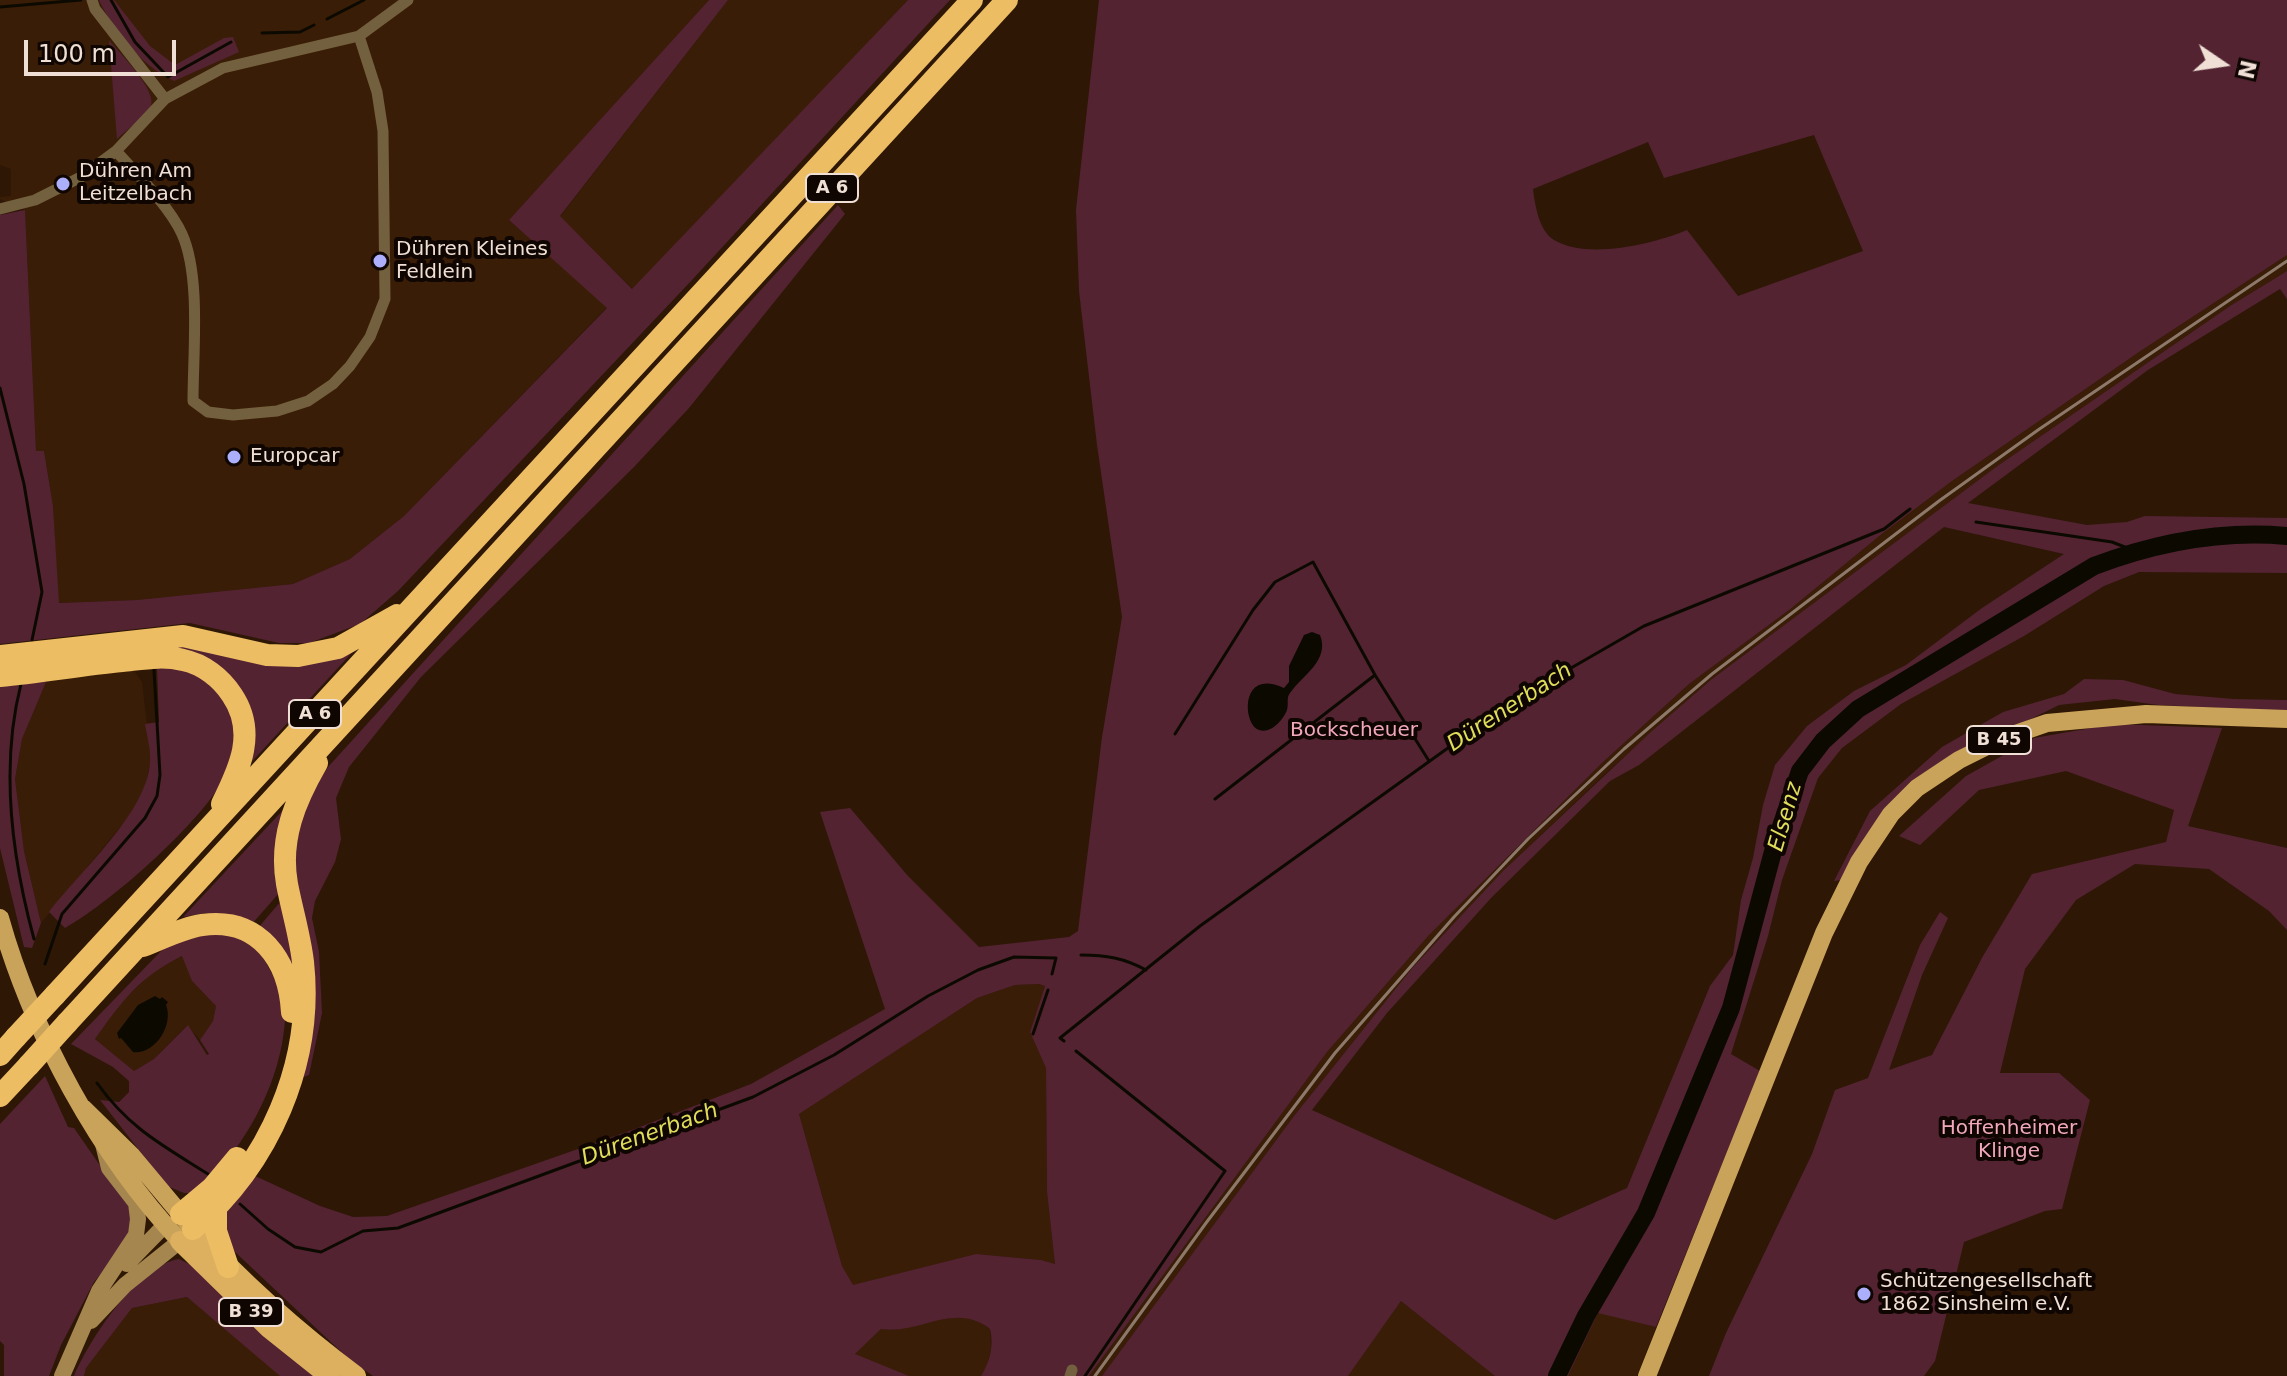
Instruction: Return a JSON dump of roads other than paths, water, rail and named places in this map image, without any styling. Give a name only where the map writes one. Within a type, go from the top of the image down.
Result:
[{"type":"highway","name":"A 6","points":[[0,1055],[972,0]]},
{"type":"highway","name":"A 6","points":[[0,1096],[1007,0]]},
{"type":"highway","points":[[1,671],[59,667],[198,637],[282,657],[322,653],[358,638],[419,602]]},
{"type":"highway","points":[[143,649],[184,660],[215,674],[236,700],[244,720],[246,743],[240,768],[211,827]]},
{"type":"highway","points":[[180,1227],[216,1210],[266,1141],[280,1113],[297,1060],[304,988],[284,852],[294,809],[336,730]]},
{"type":"highway","points":[[135,950],[201,925],[227,926],[249,933],[276,956],[291,993],[292,1013],[285,1057],[268,1109],[253,1135],[180,1227]]},
{"type":"highway","points":[[216,1210],[216,1231],[228,1267]]},
{"type":"highway","name":"B 39","points":[[180,1227],[283,1318],[356,1376]]},
{"type":"highway","name":"B 39","points":[[180,1227],[270,1329],[329,1376]]},
{"type":"main road","name":"B 45","points":[[1647,1376],[1824,933],[1859,862],[1891,814],[1917,788],[1959,760],[2001,739],[2047,723],[2146,714],[2287,719]]},
{"type":"main road","name":"B 39","points":[[0,918],[28,999],[83,1108],[102,1139],[180,1227]]},
{"type":"main road","name":"B 39","points":[[83,1108],[132,1156],[180,1227]]},
{"type":"main road","points":[[62,1376],[99,1291],[136,1235],[136,1203],[109,1168],[102,1139]]},
{"type":"main road","points":[[85,1323],[180,1227]]},
{"type":"street","points":[[92,0],[95,9],[165,99]]},
{"type":"street","points":[[5,208],[53,193],[81,177],[116,151],[165,99],[223,68],[359,36],[408,0]]},
{"type":"street","points":[[116,151],[148,186],[182,232],[192,261],[193,401],[208,412],[233,415],[277,411],[308,401],[333,384],[350,366],[370,337],[385,299],[383,131],[377,92],[359,36]]},
{"type":"waterway","points":[[0,7],[81,0]]},
{"type":"waterway","points":[[111,0],[135,42],[168,77],[231,42]]},
{"type":"waterway","points":[[327,19],[364,0]]},
{"type":"waterway","points":[[262,33],[300,32],[314,25]]},
{"type":"waterway","name":"Dürenerbach","points":[[0,388],[24,484],[42,592],[32,640]]},
{"type":"waterway","name":"Dürenerbach","points":[[1064,1041],[1060,1038],[1200,926],[1512,702],[1644,626],[1884,529],[1910,509]]},
{"type":"waterway","name":"Dürenerbach","points":[[1976,522],[2112,542],[2135,551]]},
{"type":"waterway","name":"Elsenz","points":[[1557,1376],[1586,1316],[1646,1213],[1731,1008],[1775,844],[1800,771],[1823,741],[1858,709],[2094,566],[2189,540],[2238,535],[2287,536]]},
{"type":"waterway","points":[[1175,734],[1253,610],[1275,582],[1313,562],[1375,675],[1429,761]]},
{"type":"waterway","points":[[45,964],[62,914],[145,818],[157,796],[160,775],[154,670]]},
{"type":"waterway","points":[[1215,799],[1375,675]]},
{"type":"waterway","name":"Dürenerbach","points":[[21,684],[11,747],[11,812],[20,877],[34,939]]},
{"type":"waterway","name":"Dürenerbach","points":[[1081,955],[1115,958],[1146,970]]},
{"type":"waterway","name":"Dürenerbach","points":[[240,1204],[268,1229],[295,1247],[321,1252],[363,1231],[398,1228],[753,1097],[834,1055],[928,996],[978,970],[1014,957],[1056,958],[1052,974]]},
{"type":"waterway","points":[[1033,1034],[1048,990]]},
{"type":"waterway","points":[[1076,1051],[1225,1171],[1085,1376]]},
{"type":"waterway","name":"Dürenerbach","points":[[97,1083],[134,1124],[208,1174]]},
{"type":"railway","points":[[1095,1376],[1335,1053],[1454,917],[1528,839],[1624,749],[1712,674],[1939,501],[2287,261]]},
{"type":"place","name":"Dühren Am Leitzelbach","points":[[63,184]]},
{"type":"place","name":"Dühren Kleines Feldlein","points":[[380,261]]},
{"type":"place","name":"Europcar","points":[[234,457]]},
{"type":"place","name":"Schützengesellschaft 1862 Sinsheim e.V.","points":[[1864,1294]]},
{"type":"park label","name":"Bockscheuer","points":[[1354,731]]},
{"type":"park label","name":"Hoffenheimer Klinge","points":[[2009,1140]]}]
